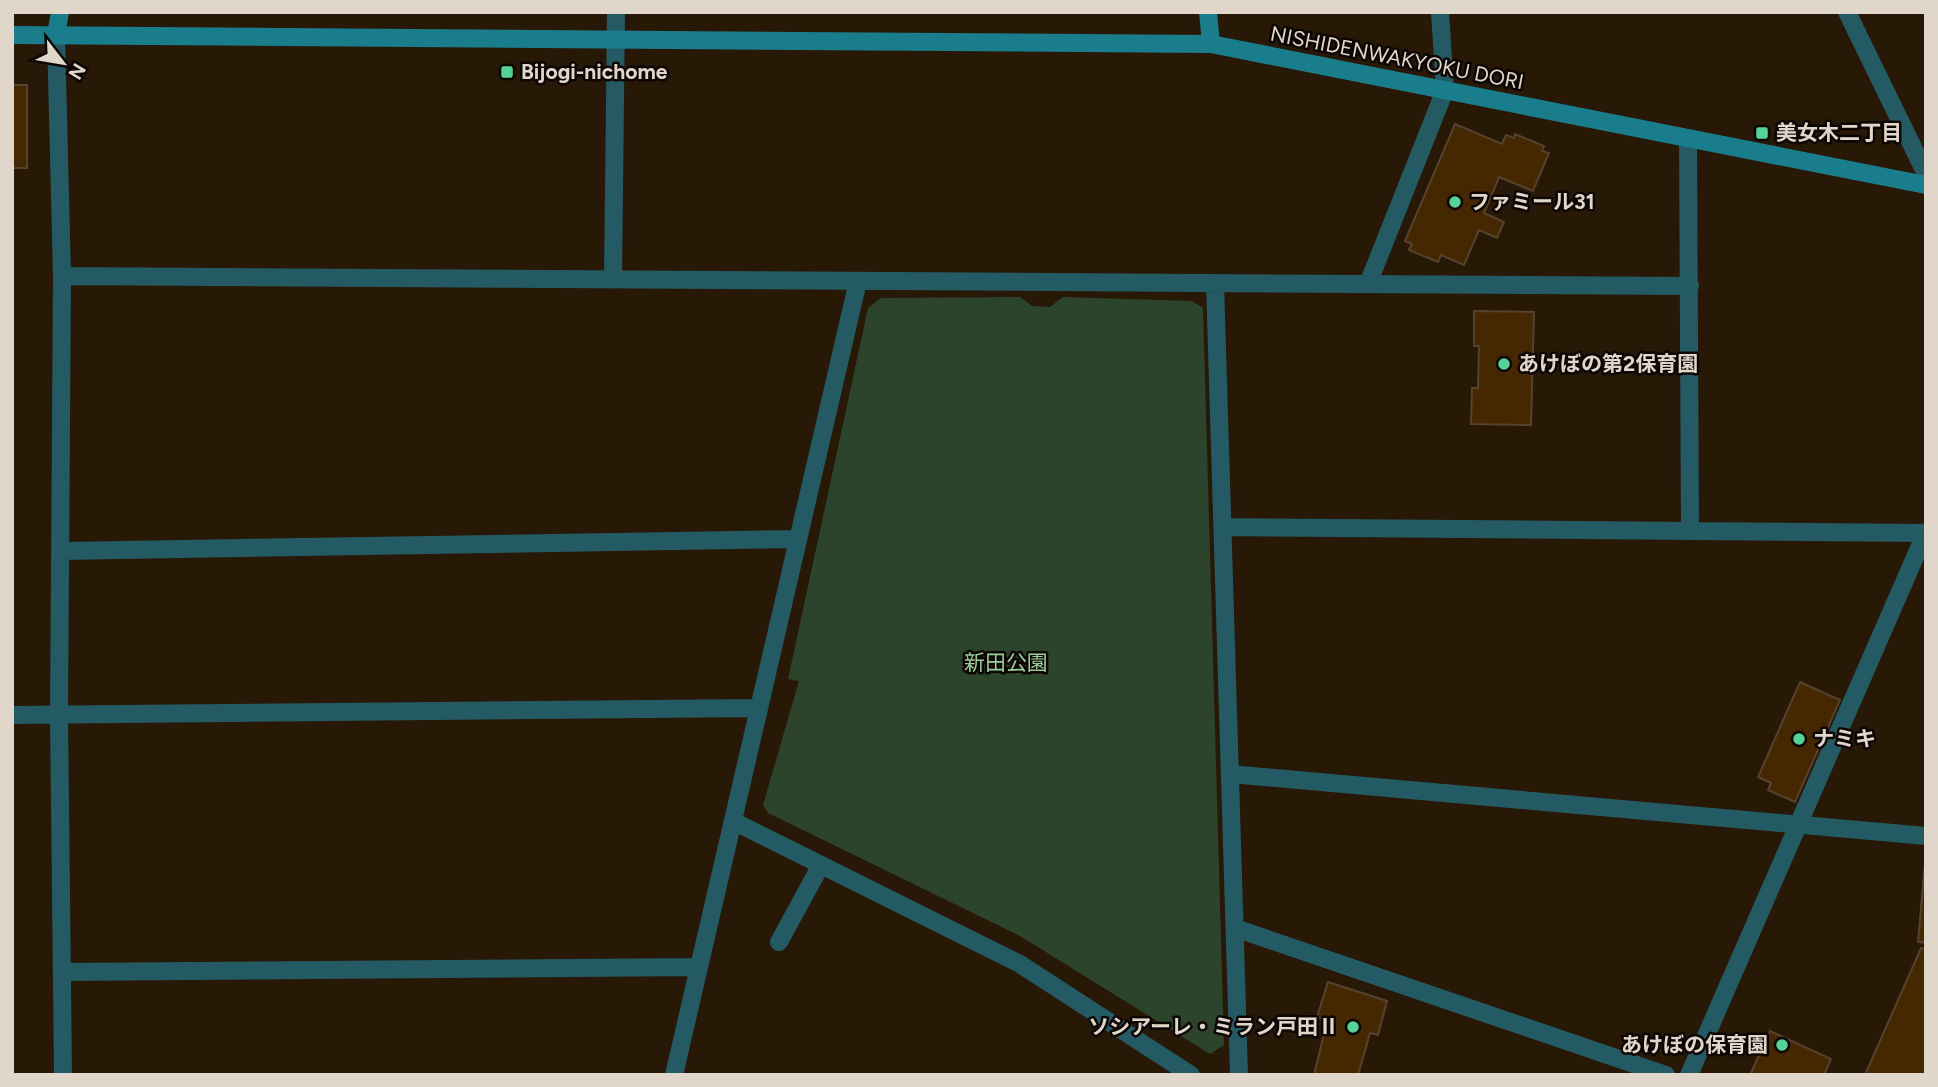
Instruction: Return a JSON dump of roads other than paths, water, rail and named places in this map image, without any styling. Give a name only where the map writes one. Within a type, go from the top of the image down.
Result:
[{"type":"street","points":[[60,12],[56,35],[62,276],[59,715],[63,1075]]},
{"type":"street","points":[[613,279],[616,12]]},
{"type":"street","points":[[1208,12],[1211,44]]},
{"type":"street","points":[[1368,284],[1445,90],[1440,12]]},
{"type":"street","points":[[1847,12],[1926,174]]},
{"type":"street","name":"NISHIDENWAKYOKU DORI","points":[[12,35],[1211,44],[1926,185]]},
{"type":"street","points":[[1688,138],[1690,531]]},
{"type":"street","points":[[62,276],[1690,286]]},
{"type":"street","points":[[680,1072],[698,967],[858,281]]},
{"type":"street","points":[[1215,283],[1239,1075]]},
{"type":"street","points":[[1222,527],[1926,533],[1796,824],[1689,1075]]},
{"type":"street","points":[[61,551],[799,539]]},
{"type":"street","points":[[12,715],[759,708]]},
{"type":"street","points":[[1230,774],[1926,836]]},
{"type":"street","points":[[733,821],[1020,964],[1191,1075]]},
{"type":"street","points":[[779,942],[821,865]]},
{"type":"street","points":[[1235,928],[1666,1075]]},
{"type":"street","points":[[62,972],[698,967]]},
{"type":"place","name":"Bijogi-nichome","points":[[507,72]]},
{"type":"place","name":"美女木二丁目","points":[[1762,133]]},
{"type":"place","name":"ファミール31","points":[[1455,202]]},
{"type":"place","name":"あけぼの第2保育園","points":[[1504,364]]},
{"type":"place","name":"ナミキ","points":[[1799,739]]},
{"type":"place","name":"ソシアーレ・ミラン戸田Ⅱ","points":[[1353,1027]]},
{"type":"place","name":"あけぼの保育園","points":[[1782,1045]]},
{"type":"park label","name":"新田公園","points":[[1006,663]]}]
